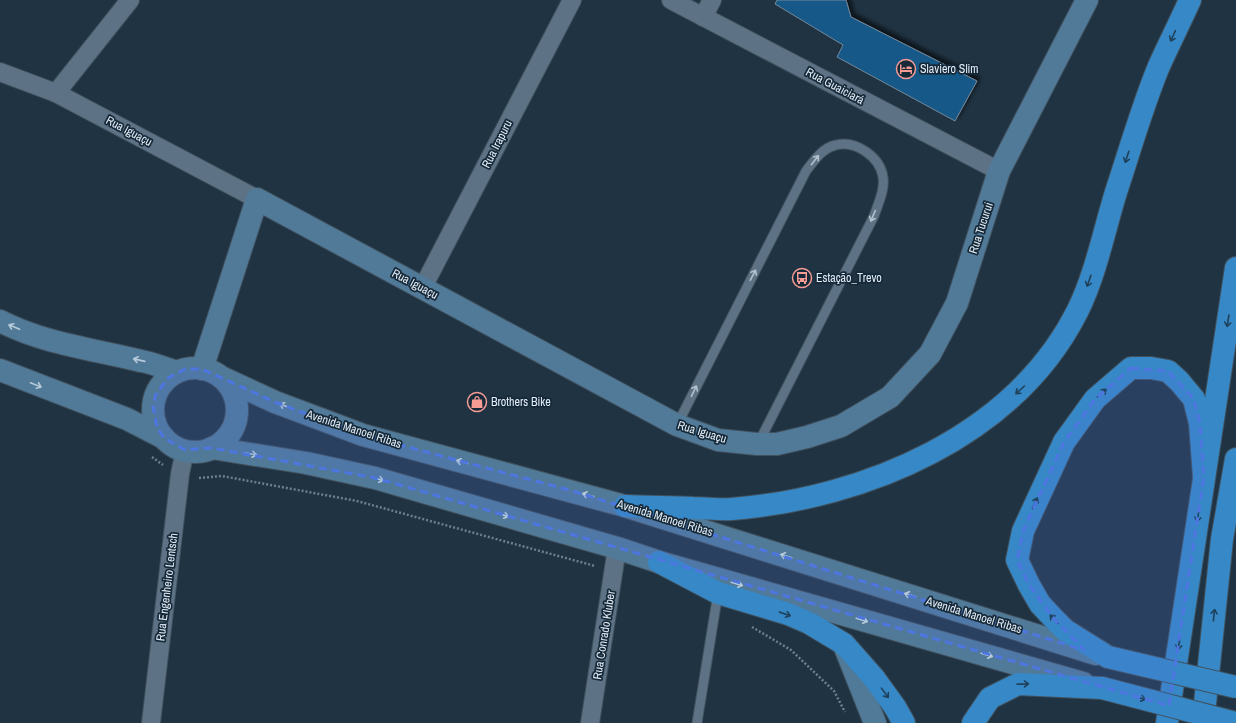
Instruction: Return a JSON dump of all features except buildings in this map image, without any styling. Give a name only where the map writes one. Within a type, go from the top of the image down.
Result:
[{"type":"highway","points":[[625,506],[730,509],[782,503],[840,489],[888,472],[933,451],[966,432],[1023,387],[1044,362],[1078,310],[1089,284],[1138,123],[1159,67],[1190,0]]},
{"type":"highway","points":[[1167,723],[1236,268]]},
{"type":"highway","points":[[1204,477],[1200,423],[1194,399],[1168,371],[1151,368],[1131,368],[1095,399],[1064,442],[1023,531],[1017,560],[1040,604],[1064,630],[1108,657],[1236,687]]},
{"type":"highway","points":[[1203,723],[1222,539],[1236,459]]},
{"type":"highway","points":[[1222,539],[1236,498]]},
{"type":"highway","points":[[659,562],[718,593],[788,614],[809,623],[844,644],[874,678],[896,707],[904,723]]},
{"type":"highway","points":[[973,723],[990,698],[1018,684],[1102,688],[1236,723]]},
{"type":"main road","name":"Rua Tucurui","points":[[841,426],[890,397],[930,354],[957,302],[999,171],[1087,0]]},
{"type":"main road","name":"Rua Iguaçu","points":[[257,199],[423,287],[677,426],[718,440],[757,444],[777,444],[807,438],[841,426]]},
{"type":"main road","points":[[202,368],[257,199]]},
{"type":"main road","points":[[0,321],[36,337],[73,347],[143,361],[176,372]]},
{"type":"main road","points":[[212,448],[224,440],[232,429],[236,416],[236,402],[231,389],[223,378],[202,368],[193,368],[176,372],[161,385],[156,394],[153,406],[157,428],[164,438],[173,446],[185,450],[197,451],[212,448],[306,463],[375,478],[617,548],[659,562],[1102,688]]},
{"type":"main road","points":[[0,370],[127,419],[164,438]]},
{"type":"main road","name":"Avenida Manoel Ribas","points":[[223,378],[275,402],[363,435],[625,506],[1108,657]]},
{"type":"main road","points":[[844,644],[875,723]]},
{"type":"street","points":[[56,93],[130,0]]},
{"type":"street","name":"Rua Irapuru","points":[[423,287],[572,0]]},
{"type":"street","name":"Rua Guaiciará","points":[[671,0],[999,171]]},
{"type":"street","points":[[703,17],[712,0]]},
{"type":"street","name":"Rua Iguaçu","points":[[0,72],[56,93],[257,199]]},
{"type":"street","name":"Rua Engenheiro Lentsch","points":[[151,723],[180,474],[185,450]]},
{"type":"street","name":"Rua Conrado Kluber","points":[[590,723],[617,548]]},
{"type":"lane","points":[[677,426],[806,171],[820,153],[836,145],[862,149],[873,157],[880,167],[883,178],[881,193],[874,216],[757,444]]},
{"type":"lane","points":[[697,723],[718,593]]},
{"type":"path","points":[[146,453],[166,468],[180,474],[205,479],[222,476],[357,502],[613,571]]},
{"type":"path","points":[[751,626],[791,650],[814,671],[834,690],[848,716]]},
{"type":"highlighted area","points":[[1131,368],[1168,371],[1194,399],[1200,423],[1204,477],[1169,706],[375,478],[212,448],[185,450],[164,438],[157,428],[153,406],[156,394],[168,378],[185,369],[202,369],[275,402],[363,435],[573,491],[1084,650],[1053,618],[1029,585],[1017,560],[1023,531],[1064,442],[1095,399]]},
{"type":"place","name":"Slaviero Slim","points":[[906,69]]},
{"type":"place","name":"Estação_Trevo","points":[[802,278]]},
{"type":"place","name":"Brothers Bike","points":[[477,402]]}]
